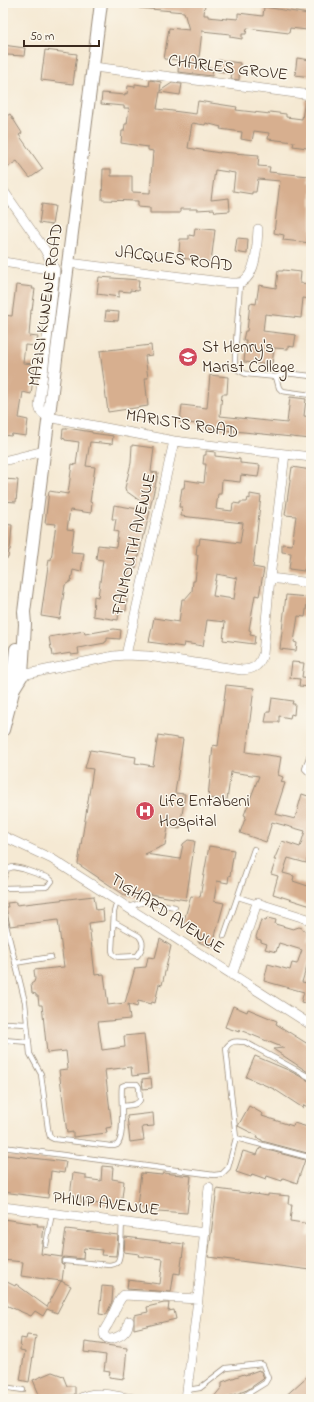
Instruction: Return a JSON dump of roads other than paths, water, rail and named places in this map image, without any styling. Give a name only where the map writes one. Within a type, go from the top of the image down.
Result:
[{"type":"street","name":"MAZISI KUNENE ROAD","points":[[3,730],[17,674],[20,624],[24,612],[101,3]]},
{"type":"street","name":"CHARLES GROVE","points":[[94,67],[311,95]]},
{"type":"street","points":[[3,190],[45,250],[54,270],[52,300],[39,406],[41,413],[48,417]]},
{"type":"street","name":"JACQUES ROAD","points":[[69,263],[240,283],[247,279],[252,270],[256,256],[258,229]]},
{"type":"street","points":[[3,262],[54,270]]},
{"type":"street","name":"MARISTS ROAD","points":[[48,417],[174,441],[311,457]]},
{"type":"street","name":"FALMOUTH AVENUE","points":[[126,655],[174,441]]},
{"type":"street","points":[[3,460],[44,451]]},
{"type":"street","points":[[17,674],[126,655],[148,656],[242,670],[251,669],[260,664],[263,654],[270,578],[285,454]]},
{"type":"street","points":[[270,578],[311,583]]},
{"type":"street","name":"TIGHARD AVENUE","points":[[3,836],[52,859],[311,1025]]},
{"type":"street","points":[[232,975],[257,903],[311,920]]},
{"type":"street","points":[[186,1395],[198,1299],[209,1187]]},
{"type":"street","name":"PHILIP AVENUE","points":[[3,1207],[205,1233]]},
{"type":"street","points":[[129,1321],[126,1330],[116,1338],[107,1338],[104,1335],[104,1331],[113,1316],[119,1300],[124,1295],[198,1299]]},
{"type":"street","points":[[79,1399],[85,1396],[98,1394],[134,1399]]},
{"type":"lane","points":[[240,283],[235,353],[235,365],[238,370],[246,374],[276,377],[285,373],[311,376]]},
{"type":"lane","points":[[276,377],[279,388],[282,390],[311,395]]},
{"type":"lane","points":[[311,751],[305,769],[311,775]]},
{"type":"lane","points":[[224,936],[254,849]]},
{"type":"lane","points":[[3,880],[7,869],[13,867],[46,877],[52,881],[49,886],[46,887],[3,888]]},
{"type":"lane","points":[[238,897],[257,903]]},
{"type":"lane","points":[[114,922],[139,936],[143,943],[143,947],[137,956],[118,957],[113,954],[114,912],[117,901]]},
{"type":"lane","points":[[127,907],[144,902],[175,906]]},
{"type":"lane","points":[[3,913],[25,1002],[32,1058],[41,1074],[49,1133],[52,1138],[114,1146],[120,1139],[123,1106],[122,1086],[127,1084],[138,1084],[140,1102],[123,1106]]},
{"type":"lane","points":[[15,963],[51,957]]},
{"type":"lane","points":[[3,1024],[27,1024]]},
{"type":"lane","points":[[3,1040],[29,1042]]},
{"type":"lane","points":[[3,1147],[214,1176],[222,1174],[228,1168],[236,1138],[226,1048],[230,1043],[234,1041],[245,1042],[311,1078]]},
{"type":"lane","points":[[236,1138],[308,1156]]},
{"type":"lane","points":[[46,1245],[52,1213]]},
{"type":"lane","points":[[64,1262],[110,1265],[116,1264],[120,1256],[122,1222]]},
{"type":"lane","points":[[186,1395],[200,1388],[226,1368],[263,1365],[268,1378],[265,1383],[244,1396]]},
{"type":"lane","points":[[3,1387],[23,1390]]},
{"type":"place","name":"St Henry's Marist College","points":[[188,357]]},
{"type":"place","name":"Life Entabeni Hospital","points":[[145,811]]}]
